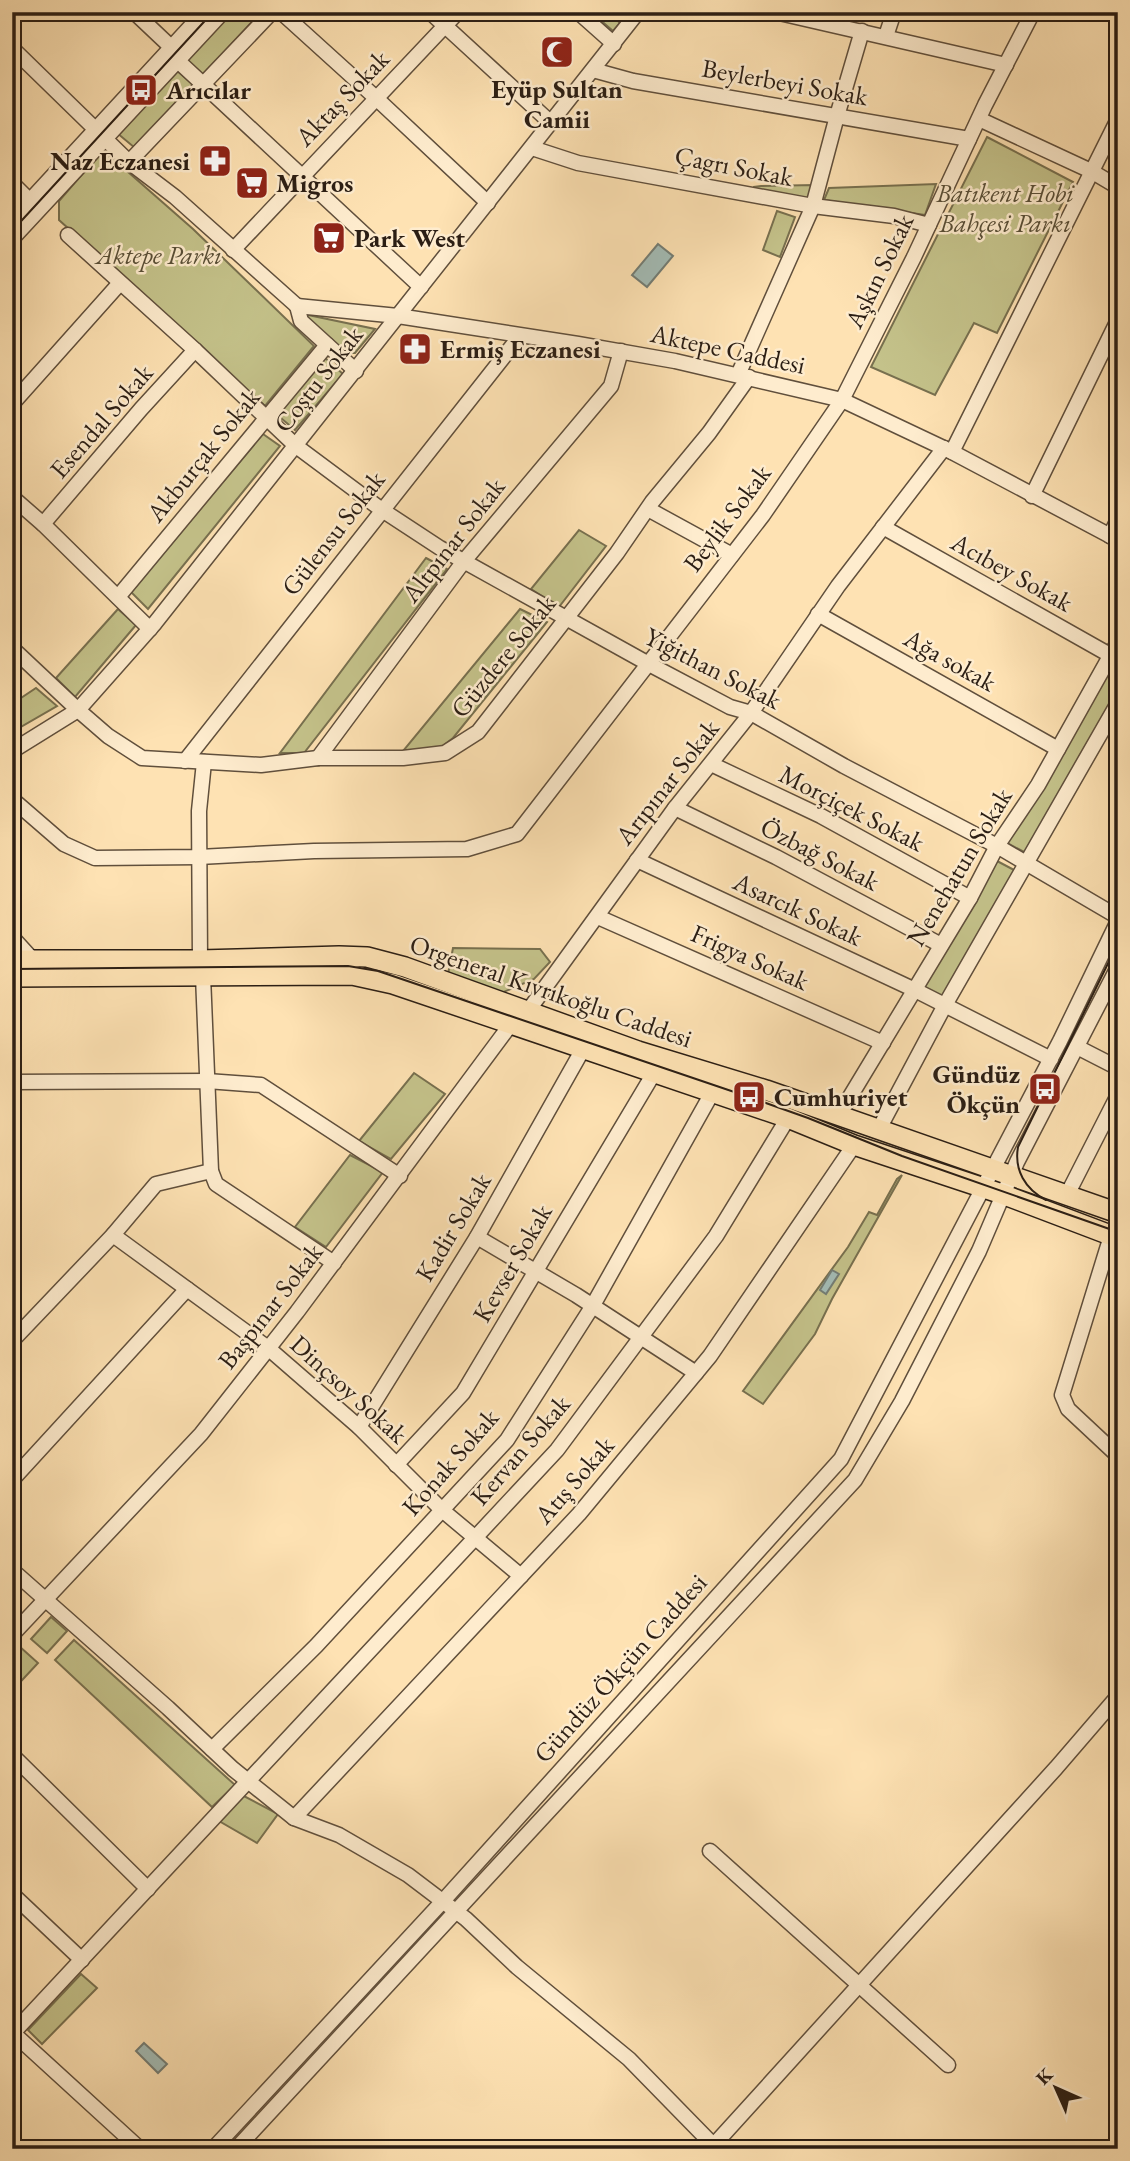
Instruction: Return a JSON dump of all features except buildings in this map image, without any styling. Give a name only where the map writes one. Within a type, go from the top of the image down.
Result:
[{"type":"main road","name":"Orgeneral Kıvrıkoğlu Caddesi","points":[[12,960],[201,968],[291,956],[367,957],[405,967],[638,1051],[839,1115],[1118,1213]]},
{"type":"main road","points":[[12,977],[201,968],[352,975],[416,991],[788,1118],[854,1145],[1002,1194],[1115,1237]]},
{"type":"street","points":[[134,12],[202,85],[421,288]]},
{"type":"street","points":[[12,239],[100,135],[174,54],[204,12]]},
{"type":"street","points":[[174,54],[223,12]]},
{"type":"street","points":[[129,163],[272,12]]},
{"type":"street","points":[[281,12],[488,203]]},
{"type":"street","points":[[430,12],[551,123]]},
{"type":"street","name":"Aktaş Sokak","points":[[233,250],[458,12]]},
{"type":"street","points":[[578,12],[614,44]]},
{"type":"street","points":[[775,12],[1006,65]]},
{"type":"street","points":[[886,36],[894,12]]},
{"type":"street","name":"Aşkın Sokak","points":[[842,400],[1033,12]]},
{"type":"street","name":"Coştu Sokak","points":[[12,751],[78,710],[150,629],[614,44],[633,14]]},
{"type":"street","name":"Güzdere Sokak","points":[[12,648],[108,736],[142,758],[261,765],[317,758],[403,758],[445,753],[478,732],[709,433],[743,376],[813,206],[836,116],[862,31]]},
{"type":"street","points":[[12,48],[129,163],[175,197],[297,306],[301,321],[355,371]]},
{"type":"street","name":"Beylerbeyi Sokak","points":[[593,70],[633,82],[969,139]]},
{"type":"street","points":[[979,119],[1091,171],[1118,187]]},
{"type":"street","name":"Arıpınar Sokak","points":[[528,1011],[637,860],[751,713],[818,614],[883,527],[948,450],[1118,119]]},
{"type":"street","points":[[12,220],[100,135]]},
{"type":"street","name":"Çagrı Sokak","points":[[531,148],[578,163],[813,206],[894,216],[929,225]]},
{"type":"street","points":[[12,183],[30,201]]},
{"type":"street","name":"Yiğithan Sokak","points":[[68,235],[296,446],[382,510],[566,619],[730,707],[751,713],[844,766],[997,846],[1118,919]]},
{"type":"street","points":[[12,404],[120,283]]},
{"type":"street","name":"Aktepe Caddesi","points":[[297,306],[398,316],[621,351],[842,400],[948,450],[1114,538]]},
{"type":"street","points":[[1032,496],[1118,320]]},
{"type":"street","name":"Gülensu Sokak","points":[[185,761],[520,336]]},
{"type":"street","name":"Akburçak Sokak","points":[[118,597],[327,345]]},
{"type":"street","name":"Esendal Sokak","points":[[43,524],[195,350]]},
{"type":"street","name":"Altpınar Sokak","points":[[317,758],[464,561],[611,386],[621,351]]},
{"type":"street","name":"Beylik Sokak","points":[[12,799],[64,844],[95,858],[467,849],[517,834],[763,515],[842,400]]},
{"type":"street","points":[[12,497],[150,629]]},
{"type":"street","points":[[648,509],[732,555]]},
{"type":"street","points":[[1114,538],[1118,519]]},
{"type":"street","name":"Acıbey Sokak","points":[[883,527],[1116,652]]},
{"type":"street","name":"Ağa sokak","points":[[818,614],[1058,749]]},
{"type":"street","name":"Nenehatun Sokak","points":[[839,1115],[970,898],[997,846],[1038,785],[1116,652]]},
{"type":"street","points":[[879,1129],[945,1005],[1118,702]]},
{"type":"street","points":[[204,762],[199,811],[199,857],[201,968],[211,1171],[216,1184],[334,1263]]},
{"type":"street","name":"Morçiçek Sokak","points":[[710,764],[821,816],[970,898]]},
{"type":"street","name":"Özbağ Sokak","points":[[676,808],[776,857],[941,945]]},
{"type":"street","name":"Asarcık Sokak","points":[[637,860],[915,990],[1051,1059]]},
{"type":"street","name":"Frigya Sokak","points":[[598,917],[883,1043]]},
{"type":"street","name":"Gündüz Ökçün Caddesi","points":[[213,2149],[443,1901],[841,1459],[1051,1059],[1118,919]]},
{"type":"street","points":[[12,937],[32,959]]},
{"type":"street","name":"Gündüz Ökçün Caddesi","points":[[236,2149],[855,1480],[908,1389],[979,1251],[1010,1176],[1118,967]]},
{"type":"street","name":"Başpınar Sokak","points":[[13,1632],[201,1434],[400,1176],[512,1024]]},
{"type":"street","points":[[1077,1047],[1118,1068]]},
{"type":"street","name":"Kadir Sokak","points":[[359,1427],[477,1237],[583,1049]]},
{"type":"street","name":"Kevser Sokak","points":[[396,1465],[463,1393],[654,1073]]},
{"type":"street","points":[[12,1082],[207,1081],[261,1085],[400,1176]]},
{"type":"street","name":"Konak Sokak","points":[[212,1749],[316,1646],[507,1440],[592,1307],[712,1093]]},
{"type":"street","points":[[1060,1193],[1118,1095]]},
{"type":"street","name":"Kervan Sokak","points":[[13,2032],[557,1450],[716,1236],[788,1118]]},
{"type":"street","name":"Atış Sokak","points":[[293,1818],[579,1514],[710,1356],[854,1145]]},
{"type":"street","points":[[12,1341],[113,1235],[156,1185],[211,1171]]},
{"type":"street","name":"Dinçsoy Sokak","points":[[113,1235],[268,1348],[359,1427],[442,1510],[521,1576]]},
{"type":"street","points":[[477,1237],[536,1271],[696,1373]]},
{"type":"street","points":[[1115,1237],[1062,1395],[1068,1409],[1117,1448]]},
{"type":"street","points":[[12,1480],[187,1289]]},
{"type":"street","points":[[12,1570],[249,1782],[293,1818],[339,1835],[408,1875],[457,1911],[517,1967],[629,2059],[715,2147],[1118,1696]]},
{"type":"street","points":[[12,1755],[148,1889]]},
{"type":"street","points":[[710,1851],[948,2065]]},
{"type":"street","points":[[12,1894],[82,1960]]},
{"type":"street","points":[[13,2032],[140,2149]]},
{"type":"green space","points":[[227,12],[261,12],[202,76],[183,58]]},
{"type":"green space","points":[[591,12],[609,12],[620,23],[613,31]]},
{"type":"green space","points":[[176,70],[194,85],[135,148],[117,133]]},
{"type":"green space","name":"Batıkent Hobi Bahçesi Parkı","points":[[987,137],[1073,182],[997,333],[974,323],[935,395],[871,367]]},
{"type":"green space","name":"Aktepe Parkı","points":[[103,150],[193,229],[314,346],[265,406],[59,220],[59,201]]},
{"type":"green space","points":[[936,184],[925,215],[824,200],[829,188]]},
{"type":"green space","points":[[814,185],[812,197],[805,199],[753,190],[754,187],[761,186]]},
{"type":"green space","points":[[777,211],[795,217],[780,257],[763,250]]},
{"type":"green space","points":[[308,315],[375,329],[355,353],[342,353],[304,319]]},
{"type":"green space","points":[[323,356],[343,374],[295,430],[275,413]]},
{"type":"green space","points":[[263,434],[280,446],[148,609],[131,592]]},
{"type":"green space","points":[[579,530],[606,546],[559,607],[531,589]]},
{"type":"green space","points":[[426,558],[447,569],[304,753],[280,753]]},
{"type":"green space","points":[[118,609],[136,625],[75,697],[56,678]]},
{"type":"green space","points":[[520,609],[547,622],[453,738],[440,748],[403,751]]},
{"type":"green space","points":[[1106,674],[1118,681],[1118,695],[1026,853],[1007,843]]},
{"type":"green space","points":[[36,688],[57,706],[12,732],[12,704]]},
{"type":"green space","points":[[997,861],[1016,871],[942,1000],[922,989]]},
{"type":"green space","points":[[453,948],[540,949],[550,962],[534,979],[499,994],[448,974]]},
{"type":"green space","points":[[414,1073],[445,1094],[391,1159],[359,1141]]},
{"type":"green space","points":[[350,1155],[383,1172],[326,1247],[295,1227]]},
{"type":"green space","points":[[902,1175],[815,1334],[763,1404],[743,1391],[848,1247],[869,1212],[877,1215],[897,1179]]},
{"type":"green space","points":[[51,1617],[67,1631],[47,1653],[31,1639]]},
{"type":"green space","points":[[74,1640],[235,1785],[212,1807],[55,1660]]},
{"type":"green space","points":[[19,1646],[38,1663],[12,1691],[12,1654]]},
{"type":"green space","points":[[240,1794],[278,1814],[257,1843],[219,1821]]},
{"type":"green space","points":[[81,1974],[97,1988],[42,2044],[28,2030]]},
{"type":"water","points":[[658,244],[673,256],[647,287],[632,275]]},
{"type":"water","points":[[832,1270],[839,1274],[826,1294],[820,1290]]},
{"type":"water","points":[[144,2043],[167,2064],[158,2073],[136,2051]]},
{"type":"tram line","points":[[12,231],[213,12]]},
{"type":"tram line","points":[[1046,1200],[1032,1190],[1023,1178],[1018,1163],[1018,1147],[1118,943]]},
{"type":"tram line","points":[[12,969],[348,966],[378,971],[749,1097],[902,1156],[1118,1232]]},
{"type":"place","name":"Eyüp Sultan Camii","points":[[557,52]]},
{"type":"place","name":"Arıcılar","points":[[141,90]]},
{"type":"place","name":"Naz Eczanesi","points":[[215,161]]},
{"type":"place","name":"Migros","points":[[252,183]]},
{"type":"place","name":"Park West","points":[[329,238]]},
{"type":"place","name":"Ermiş Eczanesi","points":[[415,349]]},
{"type":"place","name":"Gündüz Ökçün","points":[[1045,1089]]},
{"type":"place","name":"Cumhuriyet","points":[[749,1097]]}]
